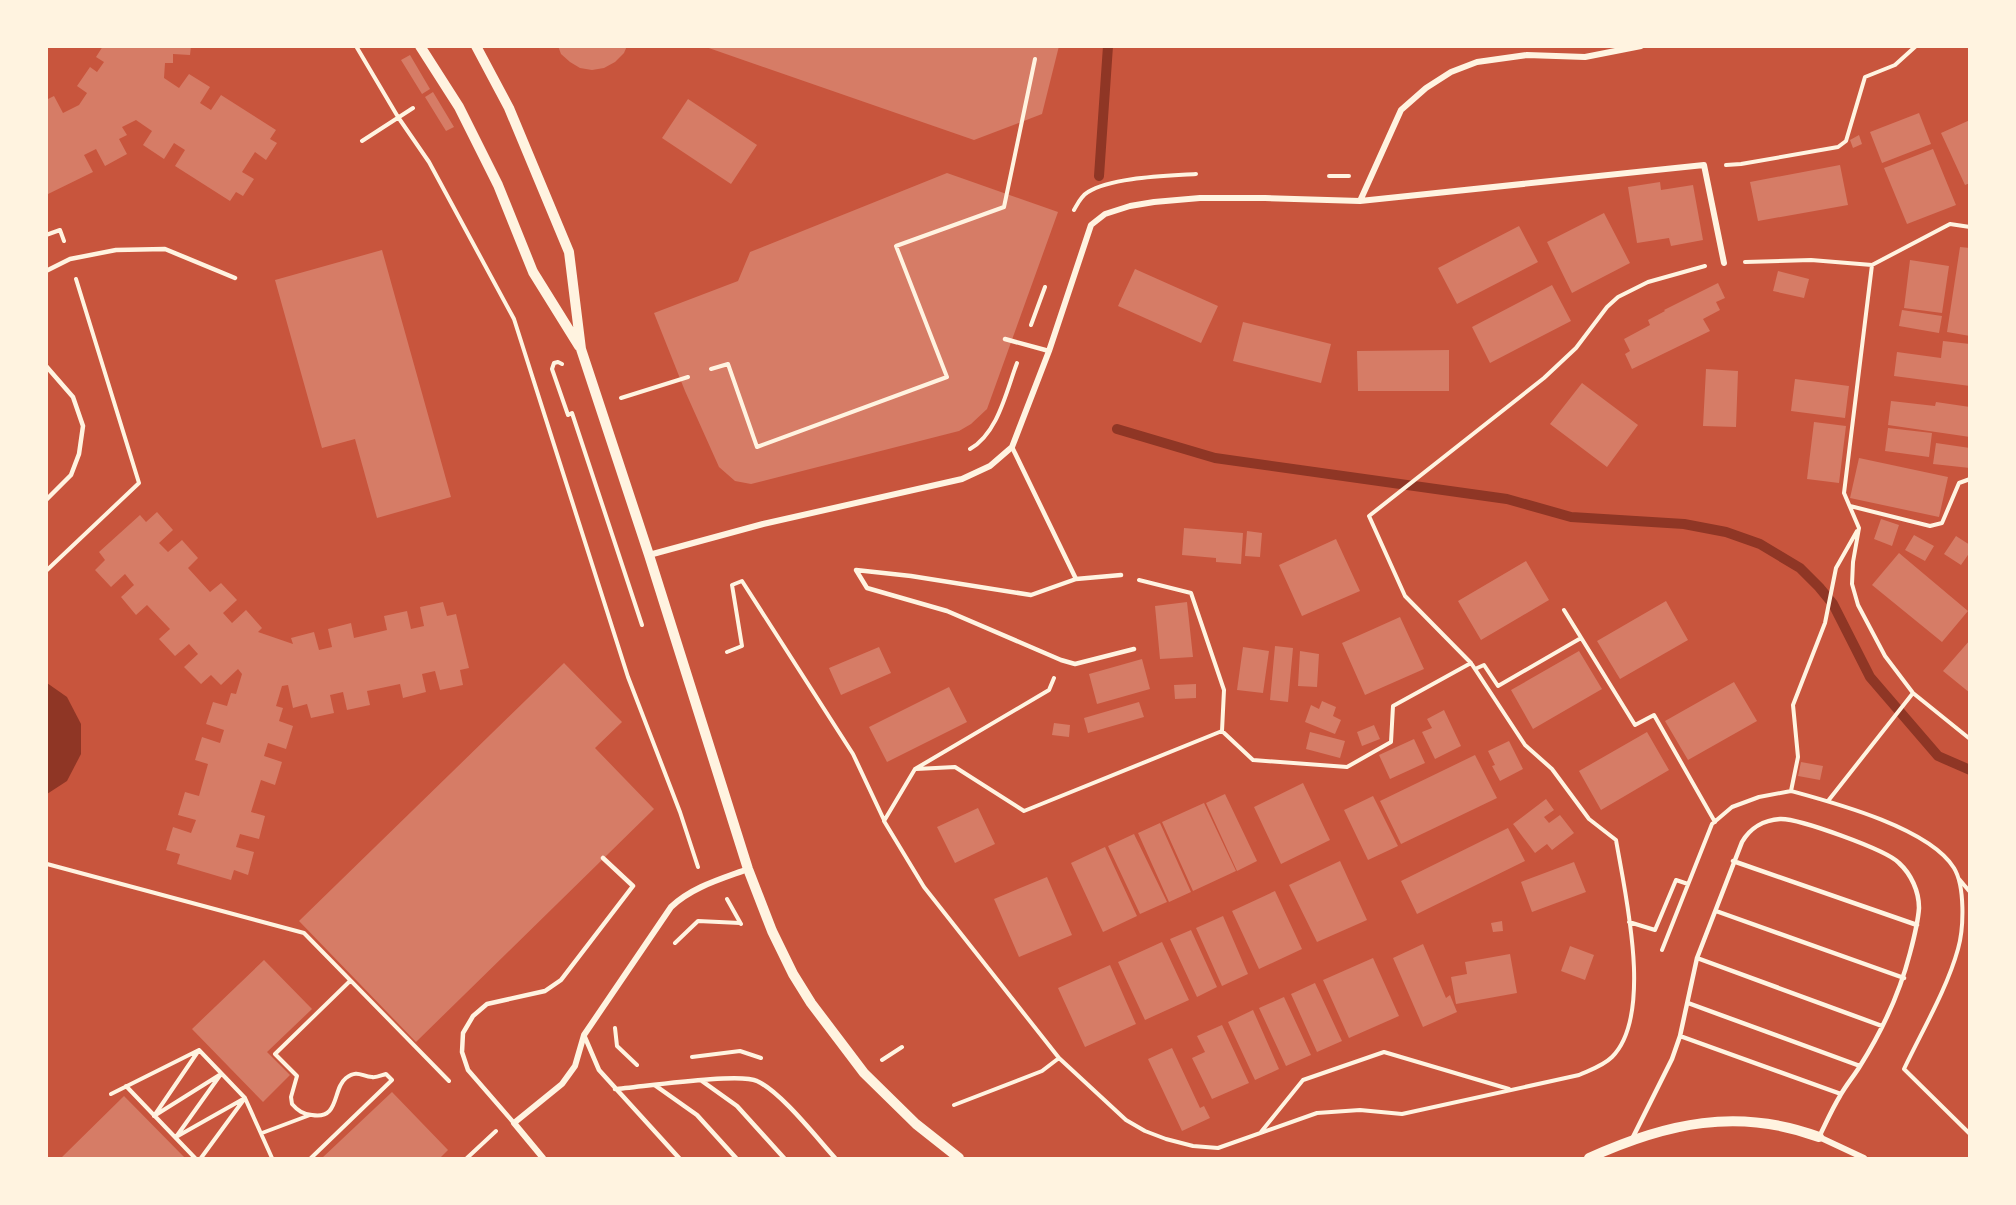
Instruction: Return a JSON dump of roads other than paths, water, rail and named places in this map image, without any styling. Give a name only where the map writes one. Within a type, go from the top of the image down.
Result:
[{"type":"street","points":[[420,46],[459,107],[498,185],[533,272],[581,349]]},
{"type":"street","points":[[476,46],[509,108],[569,252],[581,349],[748,869],[772,931],[793,974],[838,1040],[870,1079],[916,1124],[959,1158]]},
{"type":"street","points":[[1360,201],[1401,110],[1426,88],[1451,72],[1477,62],[1527,55],[1585,57],[1641,46]]},
{"type":"street","points":[[649,555],[763,524],[962,479],[990,466],[1012,447],[1049,351],[1091,225],[1105,214],[1130,206],[1200,198],[1360,201],[1704,165],[1724,263]]},
{"type":"street","points":[[543,1158],[514,1123],[562,1084],[575,1066],[584,1035],[671,907],[683,896],[748,869]]},
{"type":"street","points":[[1589,1158],[1632,1140],[1667,1129],[1718,1121],[1786,1126],[1819,1137],[1864,1158]]},
{"type":"lane","points":[[46,271],[70,259],[116,250],[165,249],[235,278]]},
{"type":"lane","points":[[1005,339],[1049,351]]},
{"type":"lane","points":[[46,366],[73,397],[83,426],[79,454],[71,475],[46,500]]},
{"type":"lane","points":[[1012,447],[1076,579]]},
{"type":"lane","points":[[1121,575],[1076,579],[1031,595],[856,570],[867,588],[947,611],[1075,664],[1134,649]]},
{"type":"lane","points":[[1632,1140],[1672,1059],[1680,1036],[1697,958],[1733,861],[1747,834],[1764,822],[1786,820],[1825,831],[1886,854],[1898,861],[1913,881],[1919,906],[1917,925],[1904,978],[1882,1026],[1860,1066],[1841,1094],[1819,1137]]},
{"type":"lane","points":[[514,1123],[468,1070],[462,1052],[464,1033],[472,1016],[487,1004],[545,991],[561,980],[633,886],[603,858]]},
{"type":"lane","points":[[1733,861],[1917,925]]},
{"type":"lane","points":[[1716,911],[1904,978]]},
{"type":"lane","points":[[1697,958],[1882,1026]]},
{"type":"lane","points":[[1688,1003],[1860,1066]]},
{"type":"lane","points":[[584,1035],[599,1070],[679,1158]]},
{"type":"lane","points":[[1680,1036],[1841,1094]]},
{"type":"lane","points":[[615,1089],[732,1078],[755,1079],[773,1091],[835,1158]]},
{"type":"lane","points":[[702,1081],[736,1106],[784,1158]]},
{"type":"lane","points":[[656,1086],[697,1115],[736,1158]]},
{"type":"waterway","points":[[1099,176],[1108,46]]},
{"type":"waterway","points":[[1117,429],[1215,458],[1507,499],[1571,517],[1684,524],[1726,532],[1760,544],[1800,568],[1819,587],[1833,604],[1870,677],[1938,756],[1970,770]]}]
